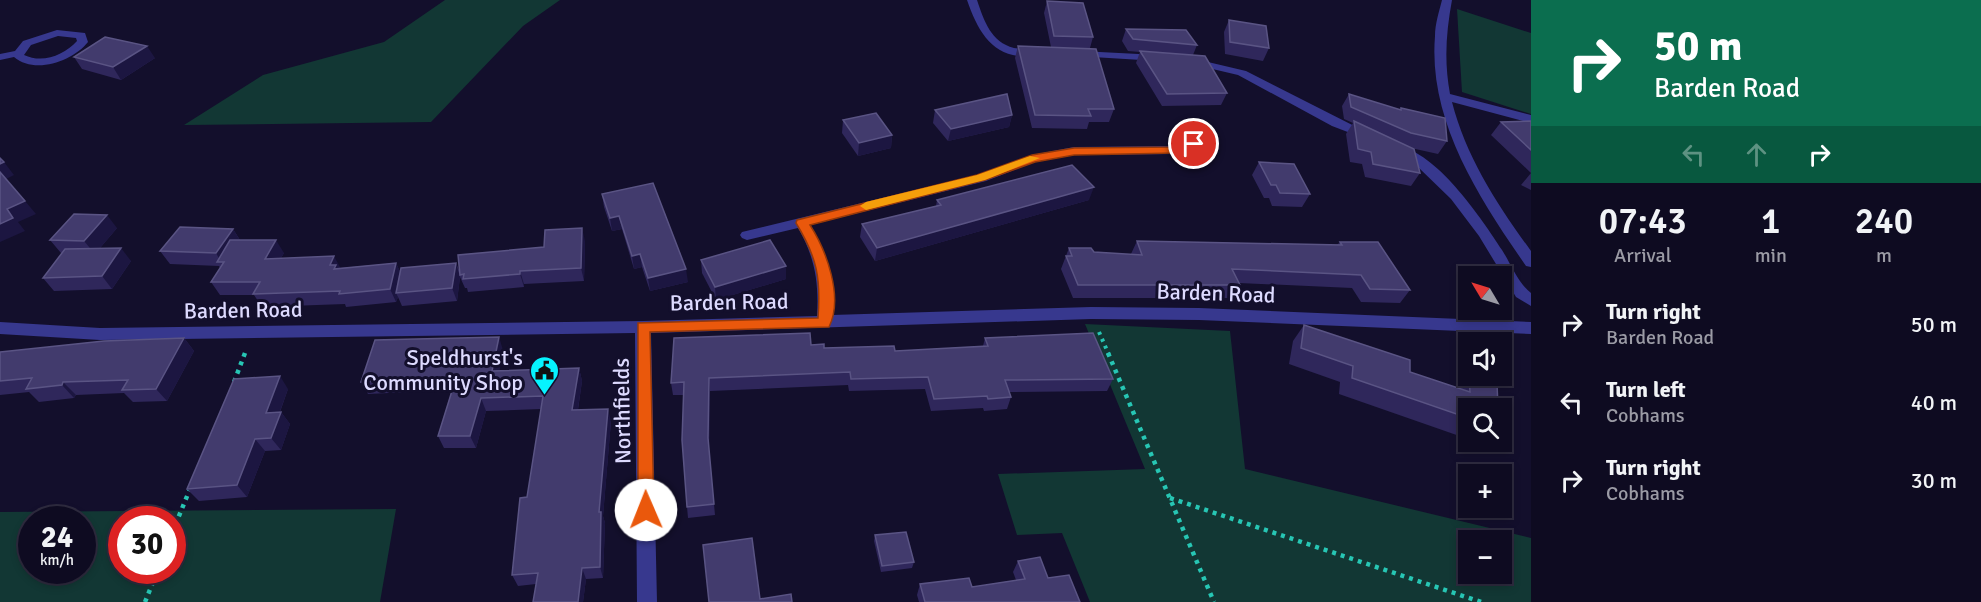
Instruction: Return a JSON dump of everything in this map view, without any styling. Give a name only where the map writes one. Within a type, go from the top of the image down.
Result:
[{"type":"street","points":[[972,0],[979,20],[993,44],[1013,53],[1047,54]]},
{"type":"street","points":[[1448,0],[1439,25],[1443,96],[1462,147],[1487,194],[1531,262]]},
{"type":"street","points":[[0,57],[19,53],[27,44],[46,35],[75,33],[84,38],[83,42],[72,52],[52,60],[31,62],[19,57],[19,53]]},
{"type":"street","points":[[1070,54],[1205,63],[1242,73],[1336,123],[1387,143],[1444,180],[1475,217],[1521,292],[1531,301]]},
{"type":"street","points":[[1443,96],[1531,119]]},
{"type":"street","points":[[747,235],[981,178],[1032,159],[1074,151],[1177,150],[1211,138]]},
{"type":"street","points":[[802,223],[817,246],[827,282],[824,323]]},
{"type":"street","name":"Barden Road","points":[[0,328],[100,334],[643,327],[1091,314],[1198,314],[1531,328]]},
{"type":"street","name":"Northfields","points":[[643,327],[647,602]]},
{"type":"path","points":[[1091,314],[1214,602]]},
{"type":"path","points":[[232,385],[254,332]]},
{"type":"path","points":[[183,506],[194,480]]},
{"type":"path","points":[[1170,498],[1481,602]]},
{"type":"path","points":[[145,602],[152,584]]},
{"type":"green space","points":[[445,0],[560,0],[523,26],[431,122],[184,125],[263,75],[384,42]]},
{"type":"green space","points":[[1457,9],[1531,33],[1531,114],[1462,92]]},
{"type":"green space","points":[[1085,324],[1230,331],[1245,469],[1498,530],[1458,530],[1458,584],[1512,584],[1512,533],[1531,538],[1531,602],[1090,602],[1062,533],[1017,535],[998,474],[1145,469]]},
{"type":"green space","points":[[396,509],[380,602],[0,602],[0,512],[18,512],[18,584],[96,584],[96,511],[108,511],[108,584],[186,584],[186,511]]},
{"type":"building","points":[[1047,1],[1083,3],[1093,37],[1054,36]]},
{"type":"building","points":[[1229,20],[1266,26],[1269,48],[1230,42]]},
{"type":"building","points":[[1126,29],[1186,30],[1197,45],[1133,39]]},
{"type":"building","points":[[105,37],[147,46],[113,67],[74,57]]},
{"type":"building","points":[[1018,46],[1096,49],[1114,109],[1088,109],[1091,116],[1035,115]]},
{"type":"building","points":[[1140,51],[1205,56],[1227,93],[1167,94]]},
{"type":"building","points":[[1007,94],[1012,115],[951,129],[935,110]]},
{"type":"building","points":[[1349,94],[1401,110],[1401,108],[1445,118],[1447,141],[1411,133],[1351,107]]},
{"type":"building","points":[[876,113],[892,135],[859,143],[843,120]]},
{"type":"building","points":[[1354,121],[1414,149],[1420,173],[1373,164],[1371,152],[1358,149]]},
{"type":"building","points":[[1531,121],[1531,150],[1501,122]]},
{"type":"building","points":[[1259,162],[1294,164],[1310,194],[1280,193],[1276,185],[1271,185]]},
{"type":"building","points":[[1072,165],[1094,187],[877,248],[862,224],[941,205],[937,200]]},
{"type":"building","points":[[0,172],[25,201],[7,209],[13,218],[0,224]]},
{"type":"building","points":[[653,183],[686,269],[648,278],[640,254],[632,256],[619,216],[610,218],[602,194]]},
{"type":"building","points":[[74,214],[107,215],[84,241],[50,240]]},
{"type":"building","points":[[180,227],[233,229],[216,253],[160,251]]},
{"type":"building","points":[[582,228],[581,268],[520,271],[520,274],[463,279],[464,274],[460,275],[458,255],[544,247],[545,230]]},
{"type":"building","points":[[230,240],[276,240],[265,259],[334,256],[330,265],[336,265],[334,269],[396,263],[390,289],[339,294],[340,291],[253,294],[260,282],[211,282],[224,262],[217,262]]},
{"type":"building","points":[[770,240],[786,266],[715,287],[701,260]]},
{"type":"building","points":[[1137,241],[1342,245],[1340,242],[1378,242],[1410,290],[1370,289],[1361,275],[1232,269],[1240,285],[1078,285],[1066,256],[1072,256],[1069,248],[1091,248],[1094,252],[1142,255]]},
{"type":"building","points":[[121,248],[102,276],[43,278],[65,249]]},
{"type":"building","points":[[456,263],[452,288],[396,293],[401,268]]},
{"type":"building","points":[[1304,325],[1410,360],[1410,372],[1470,392],[1470,386],[1497,386],[1498,398],[1458,398],[1458,415],[1352,378],[1353,366],[1301,348]]},
{"type":"building","points":[[810,333],[811,345],[824,344],[824,348],[894,346],[895,351],[988,346],[985,338],[1093,333],[1113,379],[1005,380],[1011,397],[934,399],[928,377],[851,379],[850,372],[709,378],[708,438],[714,504],[687,507],[682,440],[684,382],[671,383],[674,338]]},
{"type":"building","points":[[499,337],[492,371],[579,368],[572,410],[608,409],[599,512],[601,512],[600,567],[582,568],[578,602],[533,602],[538,573],[512,575],[520,498],[527,497],[543,396],[481,398],[470,436],[438,436],[456,378],[361,382],[375,340]]},
{"type":"building","points":[[184,338],[156,389],[122,390],[128,380],[63,382],[62,385],[26,389],[32,378],[0,381],[0,352],[104,341]]},
{"type":"building","points":[[280,376],[266,413],[281,412],[271,438],[255,439],[237,485],[187,489],[234,379]]},
{"type":"building","points":[[906,532],[914,562],[882,566],[875,535]]},
{"type":"building","points":[[752,538],[760,599],[791,594],[792,602],[709,602],[703,545]]},
{"type":"building","points":[[1040,557],[1048,578],[1069,575],[1080,602],[925,602],[920,584],[969,578],[972,587],[1025,579],[1018,561]]},
{"type":"slow traffic","points":[[866,206],[981,178],[1034,158]]},
{"type":"place","name":"Speldhurst's Community Shop","points":[[544,396]]},
{"type":"route","points":[[646,510],[643,327],[824,323],[827,282],[817,246],[802,223],[981,178],[1032,159],[1074,151],[1177,150],[1194,144]]}]
